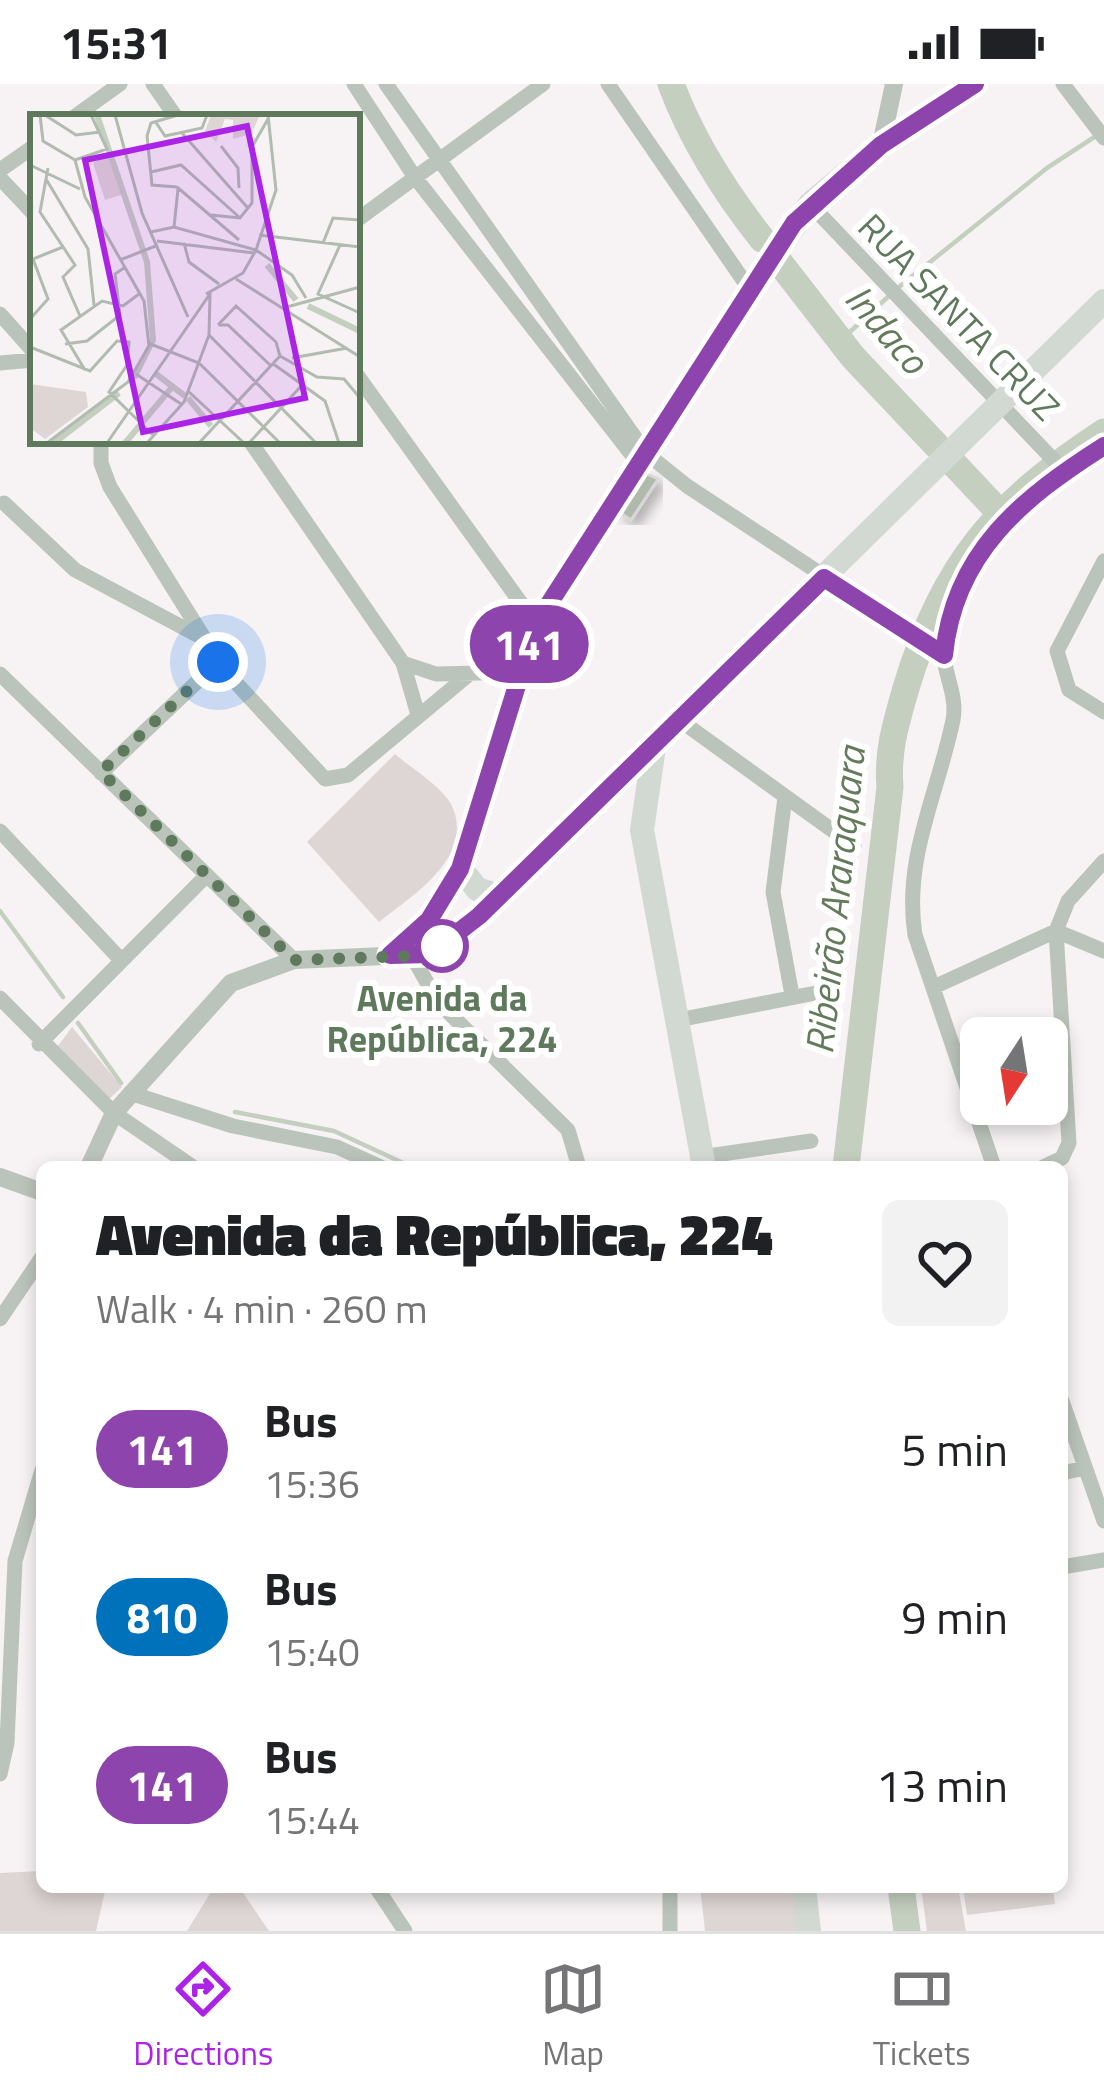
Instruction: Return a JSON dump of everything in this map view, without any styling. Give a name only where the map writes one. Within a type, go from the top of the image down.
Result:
[{"type":"main road","points":[[975,84],[881,145],[810,204],[536,624],[460,869],[477,889],[499,896],[1104,302]]},
{"type":"main road","points":[[654,747],[642,830],[702,1161]]},
{"type":"main road","points":[[597,803],[626,809],[642,830]]},
{"type":"main road","points":[[805,1893],[809,1931]]},
{"type":"street","points":[[78,114],[120,84]]},
{"type":"street","points":[[153,84],[174,114]]},
{"type":"street","points":[[354,84],[413,176],[642,458],[930,647],[953,717],[909,896],[915,935],[992,1161]]},
{"type":"street","points":[[386,84],[642,458]]},
{"type":"street","points":[[360,218],[543,84]]},
{"type":"street","points":[[608,84],[750,290]]},
{"type":"street","points":[[881,145],[894,84]]},
{"type":"street","points":[[1063,84],[1104,138]]},
{"type":"street","points":[[30,149],[0,174],[30,209]]},
{"type":"street","name":"RUA SANTA CRUZ","points":[[810,204],[1062,468]]},
{"type":"street","points":[[0,314],[30,348]]},
{"type":"street","points":[[0,363],[30,360]]},
{"type":"street","points":[[360,379],[536,624]]},
{"type":"street","points":[[101,444],[100,463],[110,488],[199,636],[317,771],[333,781],[348,775],[467,676]]},
{"type":"street","points":[[252,444],[404,663],[418,715]]},
{"type":"street","points":[[930,647],[974,556],[1062,468],[1104,446]]},
{"type":"street","points":[[4,503],[75,570],[199,636]]},
{"type":"street","points":[[1104,561],[1057,651],[1069,690],[1104,712]]},
{"type":"street","points":[[101,772],[218,662]]},
{"type":"street","points":[[404,663],[418,672],[467,676],[518,672]]},
{"type":"street","points":[[0,674],[294,960]]},
{"type":"street","points":[[0,699],[22,695]]},
{"type":"street","points":[[681,721],[854,846]]},
{"type":"street","points":[[784,796],[773,892],[792,995]]},
{"type":"street","points":[[0,831],[121,959]]},
{"type":"street","points":[[1057,1161],[1069,1143],[1056,931],[1069,901],[1104,862]]},
{"type":"street","points":[[402,951],[443,903],[460,869]]},
{"type":"street","points":[[39,1044],[207,875]]},
{"type":"street","points":[[92,1161],[114,1113],[231,983],[294,960],[436,950],[499,896]]},
{"type":"street","points":[[936,986],[1056,931],[1104,951]]},
{"type":"street","points":[[402,951],[438,1002],[568,1130],[577,1161]]},
{"type":"street","points":[[673,1021],[836,989]]},
{"type":"street","points":[[0,998],[39,1044],[114,1113],[185,1161]]},
{"type":"street","points":[[130,1093],[233,1126],[337,1147],[368,1161]]},
{"type":"street","points":[[145,1134],[150,1115],[164,1105]]},
{"type":"street","points":[[707,1161],[811,1141]]},
{"type":"street","points":[[0,1178],[36,1190]]},
{"type":"street","points":[[0,1319],[36,1266]]},
{"type":"street","points":[[1068,1419],[1104,1521]]},
{"type":"street","points":[[1068,1472],[1084,1468]]},
{"type":"street","points":[[0,1774],[7,1743],[15,1561],[36,1490]]},
{"type":"street","points":[[1068,1566],[1104,1559]]},
{"type":"street","points":[[380,1893],[405,1931]]},
{"type":"street","points":[[670,1893],[670,1931]]},
{"type":"shaded area","points":[[395,754],[446,797],[457,823],[455,841],[437,873],[379,922],[307,842]]},
{"type":"shaded area","points":[[72,1027],[122,1087],[108,1100],[58,1046]]},
{"type":"shaded area","points":[[36,1871],[36,1893],[105,1893],[96,1931],[0,1931],[0,1873]]},
{"type":"shaded area","points":[[210,1893],[243,1893],[269,1931],[187,1931]]},
{"type":"shaded area","points":[[701,1893],[797,1893],[800,1931],[705,1931]]},
{"type":"shaded area","points":[[922,1893],[959,1893],[966,1931],[927,1931]]},
{"type":"shaded area","points":[[964,1893],[1054,1893],[1055,1904],[967,1915]]},
{"type":"building","points":[[642,472],[658,479],[631,520],[616,510]]},
{"type":"waterway","name":"Indaco","points":[[671,84],[710,165],[762,239]]},
{"type":"waterway","points":[[899,287],[1047,168],[1099,134]]},
{"type":"waterway","name":"Indaco","points":[[780,263],[853,357],[936,445]]},
{"type":"waterway","points":[[840,341],[890,295]]},
{"type":"waterway","name":"Ribeirão Araraquara","points":[[847,1161],[891,749],[921,644],[957,571],[1004,511],[1104,432]]},
{"type":"waterway","name":"Indaco","points":[[953,463],[1000,513]]},
{"type":"waterway","points":[[0,911],[63,997]]},
{"type":"waterway","points":[[78,1023],[121,1083]]},
{"type":"waterway","points":[[235,1112],[334,1131],[399,1161]]},
{"type":"waterway","name":"Ribeirão Araraquara","points":[[902,1893],[907,1931]]},
{"type":"bus line","name":"141","points":[[975,84],[881,145],[794,223],[536,624],[460,869],[443,903],[390,955],[430,954],[454,938],[824,578],[944,655],[956,595],[974,556],[1064,471],[1104,446]]},
{"type":"place","name":"Avenida da República, 224","points":[[442,946]]},
{"type":"route","points":[[218,662],[101,772],[294,960],[413,956],[430,954],[442,946]]}]
